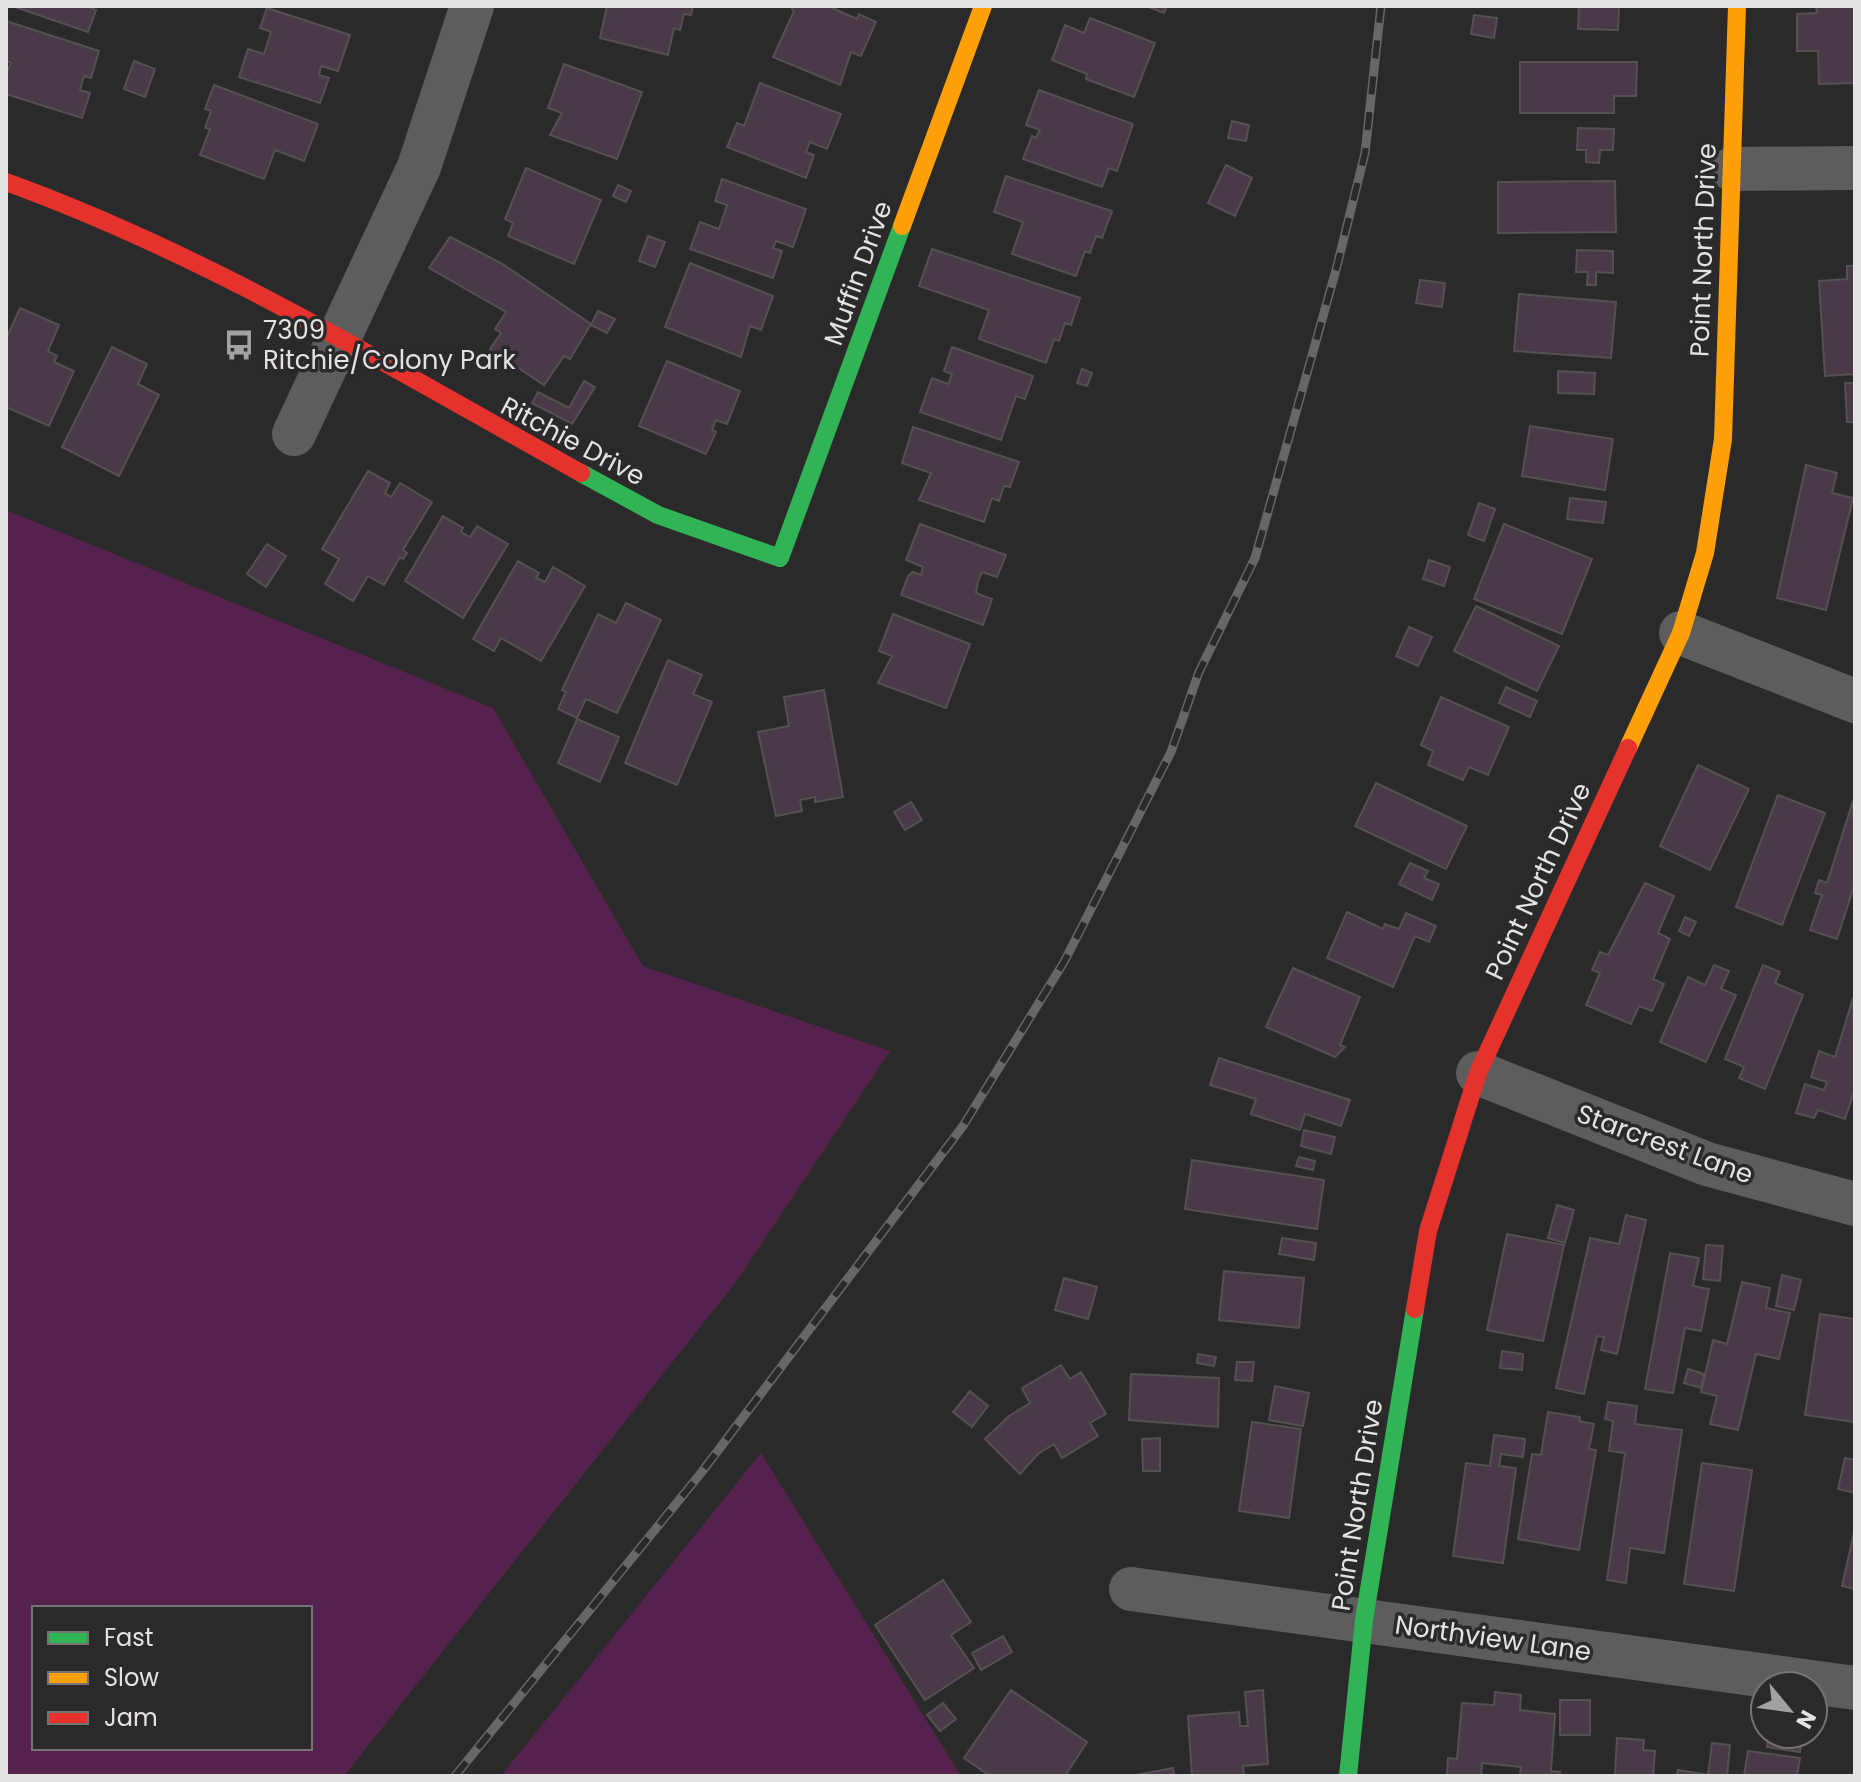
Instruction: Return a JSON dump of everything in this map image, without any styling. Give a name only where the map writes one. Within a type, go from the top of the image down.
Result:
[{"type":"street","points":[[294,434],[419,167],[472,6]]},
{"type":"street","name":"Muffin Drive","points":[[780,558],[983,6]]},
{"type":"street","name":"Point North Drive","points":[[1348,1776],[1364,1620],[1428,1231],[1478,1073],[1681,633],[1705,553],[1723,439],[1737,6]]},
{"type":"street","points":[[1732,169],[1855,168]]},
{"type":"street","name":"Ritchie Drive","points":[[6,182],[67,204],[228,280],[658,515],[780,558]]},
{"type":"street","points":[[1681,633],[1855,701]]},
{"type":"street","name":"Starcrest Lane","points":[[1478,1073],[1707,1164],[1855,1204]]},
{"type":"street","name":"Northview Lane","points":[[1131,1589],[1855,1688]]},
{"type":"shaded area","points":[[6,510],[493,708],[643,966],[890,1051],[736,1282],[344,1776],[6,1776]]},
{"type":"shaded area","points":[[761,1453],[961,1776],[501,1776]]},
{"type":"building","points":[[12,6],[86,6],[96,10],[88,32]]},
{"type":"building","points":[[607,6],[693,6],[691,15],[684,14],[680,30],[674,28],[668,55],[600,38]]},
{"type":"building","points":[[790,6],[828,6],[857,19],[859,14],[876,22],[861,56],[851,52],[840,85],[773,57],[794,11]]},
{"type":"building","points":[[1146,6],[1167,6],[1164,13]]},
{"type":"building","points":[[1579,6],[1619,6],[1618,30],[1578,29]]},
{"type":"building","points":[[1816,6],[1855,6],[1855,83],[1819,84],[1818,51],[1797,51],[1797,14],[1817,13]]},
{"type":"building","points":[[267,8],[350,35],[338,71],[321,66],[319,75],[329,78],[320,103],[239,77],[248,49],[264,54],[271,32],[260,28]]},
{"type":"building","points":[[1474,15],[1497,18],[1494,38],[1471,34]]},
{"type":"building","points":[[1090,18],[1155,43],[1134,97],[1086,79],[1087,74],[1052,60],[1065,25],[1084,33]]},
{"type":"building","points":[[6,21],[99,51],[91,78],[84,76],[80,90],[90,93],[82,118],[6,94],[6,75],[11,63],[6,61]]},
{"type":"building","points":[[134,61],[155,69],[145,97],[124,89]]},
{"type":"building","points":[[1520,62],[1637,62],[1636,96],[1614,96],[1614,113],[1520,113]]},
{"type":"building","points":[[564,64],[642,92],[617,159],[550,135],[562,113],[548,108]]},
{"type":"building","points":[[760,83],[841,114],[827,149],[810,142],[806,152],[814,155],[806,178],[727,147],[737,123],[744,126]]},
{"type":"building","points":[[214,85],[318,124],[304,161],[275,150],[264,179],[200,155],[210,129],[205,128],[211,111],[205,109]]},
{"type":"building","points":[[1039,90],[1133,124],[1117,171],[1109,168],[1102,187],[1023,159],[1032,136],[1036,138],[1040,130],[1026,125]]},
{"type":"building","points":[[1232,121],[1249,125],[1246,141],[1228,138]]},
{"type":"building","points":[[1578,128],[1614,129],[1613,150],[1600,150],[1599,163],[1586,162],[1586,150],[1577,150]]},
{"type":"building","points":[[1226,165],[1252,178],[1235,216],[1208,203]]},
{"type":"building","points":[[526,168],[601,200],[574,264],[508,236],[513,223],[505,219]]},
{"type":"building","points":[[1006,176],[1112,211],[1102,238],[1096,236],[1090,253],[1085,251],[1076,276],[1012,254],[1023,222],[994,212]]},
{"type":"building","points":[[722,179],[806,209],[793,247],[776,241],[773,248],[782,251],[773,278],[690,249],[700,222],[719,229],[727,205],[715,201]]},
{"type":"building","points":[[1615,181],[1616,232],[1498,233],[1498,182]]},
{"type":"building","points":[[618,185],[631,191],[626,202],[613,196]]},
{"type":"building","points":[[648,236],[665,242],[655,267],[639,261]]},
{"type":"building","points":[[450,237],[501,263],[591,324],[570,359],[564,356],[544,385],[490,349],[501,333],[495,329],[506,312],[429,268]]},
{"type":"building","points":[[932,249],[1080,298],[1071,325],[1065,323],[1059,341],[1054,339],[1046,363],[979,339],[989,310],[919,286]]},
{"type":"building","points":[[1577,250],[1613,251],[1613,273],[1596,272],[1596,285],[1587,285],[1588,272],[1576,272]]},
{"type":"building","points":[[690,263],[773,296],[761,330],[750,326],[741,357],[665,327]]},
{"type":"building","points":[[1847,266],[1855,266],[1855,374],[1825,376],[1819,281],[1847,279]]},
{"type":"building","points":[[1420,280],[1445,283],[1442,307],[1416,303]]},
{"type":"building","points":[[1519,294],[1616,302],[1611,358],[1514,351]]},
{"type":"building","points":[[20,308],[59,325],[48,351],[57,356],[54,362],[74,371],[49,426],[6,407],[6,339]]},
{"type":"building","points":[[598,311],[615,319],[607,333],[591,325]]},
{"type":"building","points":[[112,347],[147,364],[138,384],[159,395],[119,476],[62,447]]},
{"type":"building","points":[[952,347],[1033,376],[1025,399],[1016,396],[1001,440],[920,412],[932,378],[948,384],[952,374],[944,371]]},
{"type":"building","points":[[667,361],[740,391],[727,424],[716,420],[712,430],[716,432],[706,454],[639,426]]},
{"type":"building","points":[[1082,369],[1092,373],[1087,386],[1077,383]]},
{"type":"building","points":[[1558,371],[1595,373],[1594,394],[1558,393]]},
{"type":"building","points":[[584,381],[595,387],[572,424],[532,403],[538,392],[569,408]]},
{"type":"building","points":[[1845,383],[1855,383],[1855,422],[1847,422]]},
{"type":"building","points":[[1530,426],[1613,439],[1605,490],[1522,476]]},
{"type":"building","points":[[913,427],[1019,462],[1010,487],[1004,486],[999,501],[992,498],[984,522],[919,500],[931,473],[902,463]]},
{"type":"building","points":[[1806,465],[1837,473],[1832,493],[1853,498],[1826,610],[1777,598]]},
{"type":"building","points":[[368,471],[390,483],[385,493],[391,497],[400,483],[432,502],[403,550],[407,553],[403,559],[400,557],[384,585],[368,576],[353,601],[325,584],[339,559],[322,549]]},
{"type":"building","points":[[1570,498],[1606,502],[1603,523],[1567,519]]},
{"type":"building","points":[[1479,503],[1495,509],[1484,541],[1468,535]]},
{"type":"building","points":[[443,516],[463,528],[461,532],[470,537],[477,526],[508,544],[463,618],[405,581]]},
{"type":"building","points":[[920,524],[1006,555],[997,577],[982,572],[978,581],[976,593],[992,599],[983,625],[901,595],[908,576],[913,572],[921,575],[923,567],[906,560]]},
{"type":"building","points":[[1504,524],[1592,559],[1562,634],[1474,599]]},
{"type":"building","points":[[267,544],[286,556],[266,587],[247,574]]},
{"type":"building","points":[[1429,560],[1450,567],[1444,586],[1423,579]]},
{"type":"building","points":[[518,561],[539,573],[536,578],[545,582],[553,567],[585,586],[541,661],[501,638],[494,651],[473,639]]},
{"type":"building","points":[[626,603],[661,620],[617,713],[586,699],[577,718],[558,709],[566,692],[562,690],[598,614],[616,623]]},
{"type":"building","points":[[1476,606],[1559,646],[1537,691],[1454,651]]},
{"type":"building","points":[[893,614],[970,644],[946,708],[878,683],[892,656],[879,651]]},
{"type":"building","points":[[1409,627],[1432,637],[1418,666],[1396,656]]},
{"type":"building","points":[[668,660],[702,675],[693,694],[712,702],[677,785],[625,763]]},
{"type":"building","points":[[1506,687],[1537,701],[1530,717],[1499,703]]},
{"type":"building","points":[[824,690],[843,797],[815,802],[815,797],[800,800],[802,811],[776,816],[758,732],[789,726],[784,697]]},
{"type":"building","points":[[1441,697],[1509,727],[1488,775],[1469,767],[1463,780],[1428,765],[1433,751],[1421,745]]},
{"type":"building","points":[[577,719],[619,737],[600,782],[558,763]]},
{"type":"building","points":[[1698,765],[1749,789],[1710,870],[1660,846]]},
{"type":"building","points":[[1376,783],[1467,826],[1446,869],[1355,826]]},
{"type":"building","points":[[1778,795],[1825,813],[1782,925],[1736,907]]},
{"type":"building","points":[[1853,801],[1855,883],[1837,939],[1810,930],[1822,895],[1815,893],[1819,880],[1827,883]]},
{"type":"building","points":[[911,802],[922,820],[905,830],[894,812]]},
{"type":"building","points":[[1410,863],[1428,871],[1424,878],[1439,884],[1432,900],[1399,884]]},
{"type":"building","points":[[1645,883],[1674,896],[1658,933],[1670,939],[1653,979],[1664,984],[1652,1011],[1639,1006],[1631,1024],[1586,1005],[1600,973],[1592,970],[1600,952],[1608,955]]},
{"type":"building","points":[[1347,912],[1383,929],[1385,924],[1399,929],[1406,913],[1436,926],[1429,942],[1415,936],[1393,987],[1327,958]]},
{"type":"building","points":[[1685,917],[1696,922],[1689,936],[1679,931]]},
{"type":"building","points":[[1714,965],[1729,971],[1721,989],[1736,995],[1706,1062],[1660,1042],[1688,977],[1705,985]]},
{"type":"building","points":[[1763,965],[1780,972],[1775,983],[1803,995],[1765,1089],[1739,1078],[1744,1067],[1725,1059]]},
{"type":"building","points":[[1293,968],[1360,997],[1340,1045],[1345,1047],[1335,1057],[1266,1027]]},
{"type":"building","points":[[1853,998],[1855,1089],[1845,1119],[1818,1110],[1814,1118],[1796,1113],[1805,1084],[1824,1090],[1827,1082],[1811,1077],[1819,1051],[1835,1057]]},
{"type":"building","points":[[1219,1058],[1350,1100],[1341,1126],[1305,1114],[1300,1130],[1251,1114],[1256,1099],[1210,1085]]},
{"type":"building","points":[[1304,1130],[1335,1137],[1331,1154],[1301,1146]]},
{"type":"building","points":[[1299,1157],[1315,1161],[1313,1170],[1296,1166]]},
{"type":"building","points":[[1192,1160],[1324,1180],[1317,1229],[1185,1209]]},
{"type":"building","points":[[1557,1205],[1574,1210],[1565,1243],[1548,1238]]},
{"type":"building","points":[[1626,1215],[1646,1220],[1617,1354],[1601,1350],[1604,1337],[1597,1336],[1584,1394],[1556,1388],[1590,1238],[1619,1244]]},
{"type":"building","points":[[1507,1234],[1564,1245],[1543,1341],[1487,1330]]},
{"type":"building","points":[[1282,1238],[1316,1243],[1314,1260],[1279,1254]]},
{"type":"building","points":[[1706,1245],[1723,1246],[1720,1281],[1703,1279]]},
{"type":"building","points":[[1670,1253],[1699,1258],[1693,1286],[1709,1289],[1701,1331],[1685,1328],[1673,1393],[1645,1389]]},
{"type":"building","points":[[1224,1271],[1304,1278],[1299,1328],[1219,1320]]},
{"type":"building","points":[[1782,1275],[1801,1280],[1794,1310],[1776,1306]]},
{"type":"building","points":[[1064,1278],[1097,1287],[1088,1319],[1055,1310]]},
{"type":"building","points":[[1742,1282],[1770,1288],[1766,1308],[1790,1313],[1779,1359],[1756,1354],[1738,1430],[1710,1424],[1717,1396],[1701,1392],[1713,1340],[1727,1344]]},
{"type":"building","points":[[1820,1314],[1855,1319],[1855,1422],[1805,1415]]},
{"type":"building","points":[[1502,1351],[1523,1354],[1522,1370],[1500,1368]]},
{"type":"building","points":[[1198,1354],[1216,1357],[1214,1366],[1197,1363]]},
{"type":"building","points":[[1237,1362],[1254,1362],[1252,1381],[1235,1380]]},
{"type":"building","points":[[1061,1365],[1070,1379],[1081,1372],[1106,1414],[1090,1423],[1098,1436],[1062,1458],[1054,1444],[1038,1454],[1020,1474],[985,1439],[1009,1416],[1030,1403],[1022,1388]]},
{"type":"building","points":[[1688,1369],[1704,1374],[1701,1388],[1684,1383]]},
{"type":"building","points":[[1131,1374],[1219,1378],[1218,1427],[1129,1420]]},
{"type":"building","points":[[1275,1386],[1309,1393],[1303,1426],[1269,1420]]},
{"type":"building","points":[[970,1391],[988,1406],[972,1427],[953,1412]]},
{"type":"building","points":[[1608,1402],[1637,1406],[1635,1424],[1682,1430],[1664,1553],[1630,1548],[1626,1583],[1607,1580],[1625,1453],[1609,1451],[1613,1421],[1605,1419]]},
{"type":"building","points":[[1548,1412],[1580,1417],[1579,1421],[1594,1424],[1589,1449],[1596,1450],[1579,1550],[1518,1539],[1532,1454],[1541,1455]]},
{"type":"building","points":[[1252,1422],[1301,1429],[1289,1518],[1239,1511]]},
{"type":"building","points":[[1494,1435],[1525,1439],[1523,1457],[1501,1454],[1499,1466],[1516,1468],[1503,1563],[1453,1556],[1466,1463],[1490,1466]]},
{"type":"building","points":[[1160,1438],[1160,1471],[1143,1471],[1142,1439]]},
{"type":"building","points":[[1845,1458],[1855,1460],[1855,1493],[1838,1489]]},
{"type":"building","points":[[1702,1463],[1752,1470],[1734,1591],[1684,1584]]},
{"type":"building","points":[[1855,1528],[1855,1589],[1842,1586]]},
{"type":"building","points":[[943,1580],[971,1622],[951,1635],[974,1668],[925,1700],[875,1625]]},
{"type":"building","points":[[1003,1636],[1012,1652],[981,1670],[972,1653]]},
{"type":"building","points":[[1011,1690],[1087,1742],[1065,1776],[990,1776],[964,1758]]},
{"type":"building","points":[[1263,1690],[1268,1764],[1243,1766],[1244,1776],[1192,1776],[1188,1716],[1239,1712],[1240,1726],[1248,1726],[1245,1692]]},
{"type":"building","points":[[1495,1692],[1521,1695],[1520,1710],[1555,1714],[1551,1771],[1560,1772],[1559,1776],[1520,1776],[1521,1767],[1482,1763],[1481,1776],[1447,1776],[1448,1758],[1457,1759],[1462,1703],[1494,1705]]},
{"type":"building","points":[[1560,1700],[1590,1700],[1590,1735],[1560,1735]]},
{"type":"building","points":[[943,1703],[956,1719],[940,1731],[927,1715]]},
{"type":"building","points":[[1617,1738],[1644,1740],[1643,1750],[1655,1751],[1653,1776],[1615,1776]]},
{"type":"building","points":[[1712,1743],[1730,1745],[1727,1776],[1677,1776],[1678,1770],[1708,1775]]},
{"type":"building","points":[[1748,1751],[1800,1758],[1797,1776],[1744,1776]]},
{"type":"building","points":[[1173,1768],[1174,1776],[1131,1776]]},
{"type":"railway","points":[[455,1776],[701,1473],[963,1126],[1064,962],[1171,752],[1199,672],[1255,558],[1336,270],[1365,153],[1381,6]]},
{"type":"traffic: fast","points":[[581,473],[658,515],[780,558],[902,226]]},
{"type":"traffic: fast","points":[[1348,1776],[1364,1620],[1415,1309]]},
{"type":"traffic: slow","points":[[902,226],[983,6]]},
{"type":"traffic: slow","points":[[1628,748],[1681,633],[1705,553],[1723,439],[1737,6]]},
{"type":"traffic: jam","points":[[6,182],[81,211],[227,279],[370,354],[581,473]]},
{"type":"traffic: jam","points":[[1415,1309],[1428,1231],[1478,1073],[1628,748]]},
{"type":"place","name":"7309 Ritchie/Colony Park","points":[[239,345]]}]
